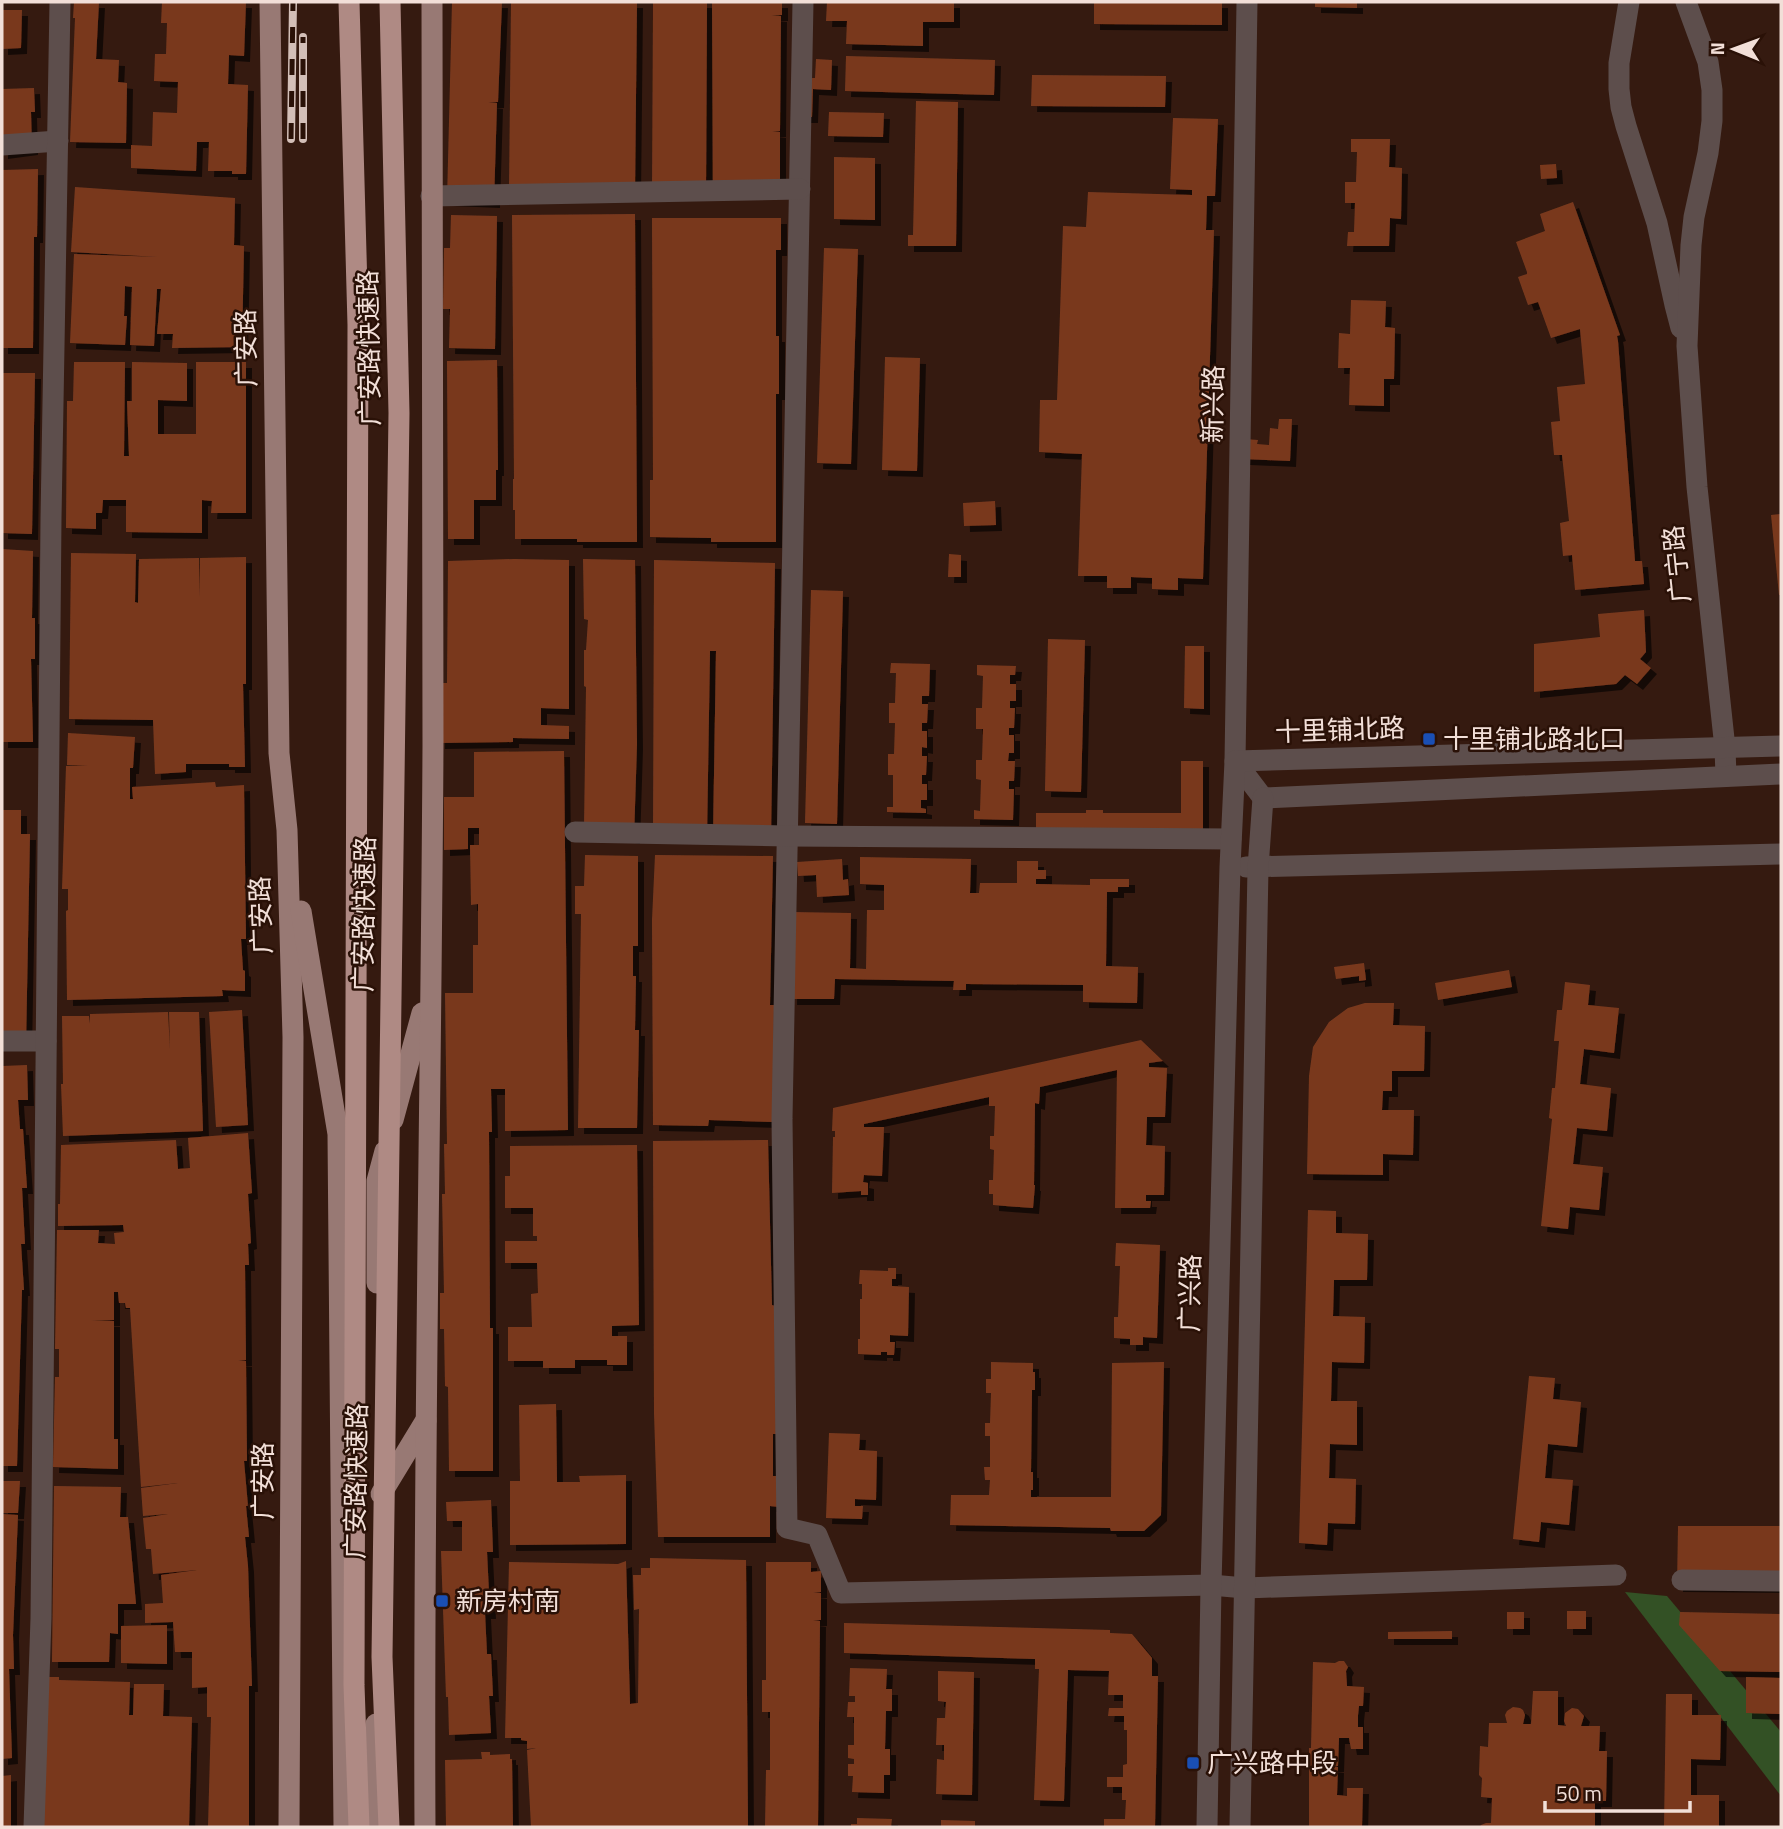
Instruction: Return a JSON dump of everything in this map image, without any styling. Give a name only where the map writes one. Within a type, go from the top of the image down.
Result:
[{"type":"highway","name":"广安路快速路","points":[[349,2],[358,325],[354,1685],[359,1827]]},
{"type":"highway","name":"广安路快速路","points":[[389,1827],[382,1657],[399,413],[390,2]]},
{"type":"main road","name":"广安路","points":[[270,2],[279,753],[287,830],[293,1037],[289,1827]]},
{"type":"main road","points":[[425,1827],[424,1601],[433,741],[430,196],[432,2]]},
{"type":"main road","points":[[287,830],[338,1134],[344,1827]]},
{"type":"main road","points":[[375,1827],[377,1181],[430,981]]},
{"type":"main road","points":[[376,1502],[426,1420]]},
{"type":"street","points":[[34,1827],[41,1618],[51,518],[61,2]]},
{"type":"street","points":[[803,2],[782,1119],[786,1528],[817,1535],[841,1592],[1211,1585],[1245,1588],[1616,1575]]},
{"type":"street","name":"新兴路","points":[[1235,761],[1247,2]]},
{"type":"street","name":"广宁路","points":[[1629,2],[1619,63],[1621,107],[1657,223],[1687,346]]},
{"type":"street","name":"广宁路","points":[[1686,2],[1708,62],[1712,90],[1708,153],[1694,217],[1691,245],[1687,346],[1697,487],[1726,776]]},
{"type":"street","points":[[2,145],[58,141]]},
{"type":"street","points":[[430,196],[800,190]]},
{"type":"street","name":"十里铺北路","points":[[1235,761],[1781,746]]},
{"type":"street","points":[[1235,761],[1263,798],[1258,868],[1240,1827]]},
{"type":"street","name":"广兴路","points":[[1208,1827],[1211,1585],[1235,761]]},
{"type":"street","points":[[1263,798],[1781,774]]},
{"type":"street","points":[[575,832],[1231,839]]},
{"type":"street","points":[[1230,867],[1781,854]]},
{"type":"street","points":[[2,1041],[46,1041]]},
{"type":"street","points":[[1682,1580],[1781,1581]]},
{"type":"green space","points":[[1625,1592],[1667,1596],[1781,1732],[1781,1796]]},
{"type":"building","points":[[74,2],[99,2],[96,59],[119,60],[118,82],[127,83],[126,143],[70,142]]},
{"type":"building","points":[[162,2],[246,2],[244,56],[229,55],[228,84],[248,85],[246,174],[208,171],[209,142],[197,142],[196,171],[131,168],[131,145],[152,146],[153,112],[177,113],[178,82],[154,81],[155,54],[166,54],[167,23],[161,23]]},
{"type":"building","points":[[452,2],[502,2],[498,102],[488,102],[497,103],[494,202],[447,200]]},
{"type":"building","points":[[511,2],[637,2],[635,191],[509,189]]},
{"type":"building","points":[[653,2],[707,2],[706,194],[652,194]]},
{"type":"building","points":[[712,2],[782,2],[782,15],[771,15],[781,16],[780,131],[772,131],[780,132],[780,192],[713,191]]},
{"type":"building","points":[[827,2],[954,2],[954,22],[923,22],[923,46],[846,44],[847,21],[826,21]]},
{"type":"building","points":[[1094,2],[1222,2],[1222,25],[1094,24]]},
{"type":"building","points":[[1315,2],[1357,2],[1357,8],[1315,7]]},
{"type":"building","points":[[2,10],[22,10],[21,48],[2,49]]},
{"type":"building","points":[[846,56],[995,60],[994,95],[845,91]]},
{"type":"building","points":[[816,59],[832,60],[831,90],[813,89],[812,117],[805,117],[804,78],[815,78]]},
{"type":"building","points":[[1032,75],[1166,76],[1165,107],[1031,106]]},
{"type":"building","points":[[34,88],[35,112],[31,112],[32,149],[2,153],[2,89]]},
{"type":"building","points":[[916,101],[958,102],[956,246],[908,246],[908,235],[913,235]]},
{"type":"building","points":[[829,112],[884,113],[883,137],[828,136]]},
{"type":"building","points":[[1173,118],[1218,119],[1215,196],[1207,196],[1206,230],[1214,230],[1203,579],[1178,578],[1178,590],[1152,589],[1152,578],[1131,577],[1131,588],[1107,588],[1107,576],[1078,576],[1082,454],[1039,452],[1040,400],[1057,400],[1063,226],[1086,227],[1088,192],[1192,195],[1192,190],[1170,189]]},
{"type":"building","points":[[1351,139],[1390,139],[1389,167],[1402,168],[1401,219],[1390,218],[1389,246],[1347,246],[1348,232],[1354,232],[1355,203],[1345,203],[1345,182],[1356,182],[1357,152],[1351,152]]},
{"type":"building","points":[[834,157],[875,158],[875,220],[834,219]]},
{"type":"building","points":[[1556,164],[1557,178],[1541,179],[1540,165]]},
{"type":"building","points":[[38,169],[33,348],[2,348],[2,170]]},
{"type":"building","points":[[75,187],[235,198],[234,245],[244,246],[242,347],[172,348],[173,334],[157,334],[161,289],[157,289],[154,346],[130,345],[132,287],[125,286],[125,345],[70,343],[74,254],[159,257],[71,252]]},
{"type":"building","points":[[1573,202],[1620,335],[1617,336],[1635,561],[1642,561],[1644,584],[1575,590],[1572,555],[1563,556],[1560,523],[1569,521],[1562,455],[1554,455],[1551,422],[1560,421],[1557,387],[1585,384],[1580,329],[1551,338],[1538,302],[1528,305],[1518,277],[1527,272],[1516,242],[1545,231],[1540,214]]},
{"type":"building","points":[[635,214],[637,542],[515,539],[512,215]]},
{"type":"building","points":[[451,215],[497,216],[495,349],[449,348],[450,309],[443,309],[444,248],[450,248]]},
{"type":"building","points":[[652,218],[781,218],[781,250],[776,250],[779,394],[776,394],[776,542],[711,542],[711,538],[650,537],[650,480],[653,480]]},
{"type":"building","points":[[824,248],[858,249],[851,464],[817,463]]},
{"type":"building","points":[[1351,300],[1386,301],[1385,327],[1395,328],[1394,379],[1384,379],[1384,406],[1349,405],[1350,368],[1338,368],[1339,333],[1350,334]]},
{"type":"building","points":[[885,357],[920,358],[917,471],[882,470]]},
{"type":"building","points":[[497,360],[496,500],[474,500],[474,539],[448,539],[447,361]]},
{"type":"building","points":[[74,362],[125,362],[124,456],[129,456],[127,401],[132,401],[132,362],[187,363],[187,401],[158,400],[158,434],[196,434],[196,362],[246,362],[246,513],[211,513],[212,501],[202,500],[202,533],[126,532],[126,500],[103,500],[102,513],[96,513],[96,529],[66,528],[67,401],[73,401]]},
{"type":"building","points":[[2,373],[35,373],[32,534],[2,533]]},
{"type":"building","points":[[1279,419],[1292,419],[1290,461],[1244,459],[1245,439],[1258,440],[1257,444],[1269,445],[1270,428],[1278,429]]},
{"type":"building","points":[[995,501],[996,525],[964,526],[963,503]]},
{"type":"building","points":[[1781,514],[1781,595],[1779,595],[1771,515]]},
{"type":"building","points":[[2,549],[33,551],[33,742],[2,742]]},
{"type":"building","points":[[71,553],[136,554],[135,602],[138,603],[139,559],[199,558],[200,598],[200,558],[246,557],[246,684],[243,684],[245,767],[229,767],[229,764],[186,764],[186,772],[155,774],[153,720],[69,719]]},
{"type":"building","points":[[949,554],[961,555],[961,577],[948,577]]},
{"type":"building","points":[[583,559],[635,560],[637,744],[634,838],[584,828],[584,650],[588,620],[584,619]]},
{"type":"building","points":[[569,560],[569,709],[541,708],[541,725],[569,726],[569,739],[513,738],[513,742],[439,743],[440,683],[447,683],[448,561]]},
{"type":"building","points":[[654,560],[775,563],[771,838],[713,837],[716,651],[710,651],[707,837],[653,836]]},
{"type":"building","points":[[811,590],[843,591],[837,824],[805,823]]},
{"type":"building","points":[[1644,610],[1646,652],[1640,659],[1651,668],[1637,684],[1625,675],[1616,684],[1534,692],[1534,644],[1600,637],[1598,614]]},
{"type":"building","points":[[1048,639],[1085,640],[1081,792],[1045,791]]},
{"type":"building","points":[[1185,646],[1204,646],[1204,709],[1184,708]]},
{"type":"building","points":[[891,663],[930,664],[929,696],[922,696],[922,704],[928,704],[927,723],[922,723],[922,731],[927,731],[927,748],[922,747],[922,756],[927,756],[926,775],[922,775],[922,784],[927,784],[927,800],[921,800],[921,808],[926,809],[926,813],[887,812],[887,807],[893,807],[893,775],[888,775],[888,754],[894,754],[895,723],[889,723],[889,703],[895,703],[896,673],[890,673]]},
{"type":"building","points":[[977,665],[1016,666],[1015,675],[1010,675],[1010,684],[1016,684],[1016,701],[1010,701],[1010,708],[1015,708],[1014,728],[1009,728],[1009,735],[1014,735],[1014,753],[1009,753],[1008,761],[1015,761],[1014,781],[1009,781],[1009,789],[1014,789],[1013,820],[974,819],[974,810],[980,811],[981,780],[976,779],[976,760],[982,760],[983,729],[976,729],[976,708],[982,708],[983,676],[977,675]]},
{"type":"building","points":[[68,733],[135,737],[133,768],[130,768],[130,799],[133,799],[132,787],[215,782],[216,787],[244,785],[246,939],[241,939],[245,991],[222,990],[223,996],[67,1000],[68,889],[62,889],[66,766],[88,766],[67,765]]},
{"type":"building","points":[[564,751],[568,1130],[505,1131],[505,1089],[491,1089],[490,1328],[493,1328],[493,1471],[449,1471],[448,1387],[445,1386],[444,1329],[440,1329],[440,1293],[444,1293],[442,1194],[445,1194],[444,1144],[447,1144],[445,993],[473,993],[473,945],[478,945],[478,904],[471,905],[470,845],[479,845],[479,828],[468,828],[468,849],[444,850],[444,797],[474,797],[474,752]]},
{"type":"building","points":[[1181,761],[1203,761],[1203,829],[1036,831],[1036,813],[1086,813],[1086,810],[1103,810],[1103,813],[1181,813]]},
{"type":"building","points":[[2,810],[21,810],[21,834],[30,834],[26,1045],[2,1045]]},
{"type":"building","points":[[585,855],[638,856],[638,946],[633,946],[633,976],[636,976],[635,1030],[639,1030],[637,1128],[578,1128],[581,914],[575,914],[575,886],[584,886]]},
{"type":"building","points":[[655,855],[773,856],[770,1005],[774,1005],[773,1122],[709,1120],[708,1126],[653,1125],[652,920]]},
{"type":"building","points":[[860,857],[971,859],[970,893],[979,893],[980,883],[1017,883],[1017,861],[1038,861],[1038,870],[1046,870],[1046,879],[1036,879],[1036,884],[1090,885],[1090,879],[1129,879],[1129,887],[1118,887],[1118,892],[1107,892],[1106,966],[1138,967],[1137,1003],[1083,1002],[1083,985],[966,984],[966,990],[953,990],[954,981],[835,979],[834,999],[791,999],[792,912],[851,913],[850,968],[866,969],[867,910],[884,910],[884,885],[860,884]]},
{"type":"building","points":[[842,859],[843,880],[848,879],[849,895],[817,897],[816,875],[798,876],[797,862]]},
{"type":"building","points":[[1364,963],[1366,980],[1359,981],[1359,976],[1336,979],[1334,967]]},
{"type":"building","points":[[1509,970],[1512,987],[1438,1000],[1435,983]]},
{"type":"building","points":[[1565,982],[1590,985],[1588,1005],[1619,1008],[1614,1053],[1584,1049],[1580,1084],[1611,1088],[1607,1131],[1577,1128],[1573,1164],[1603,1167],[1599,1210],[1570,1207],[1568,1229],[1541,1226],[1552,1119],[1549,1118],[1559,1041],[1554,1041],[1557,1010],[1562,1010]]},
{"type":"building","points":[[1365,1003],[1394,1003],[1393,1025],[1425,1026],[1424,1071],[1392,1071],[1392,1091],[1383,1091],[1382,1110],[1414,1110],[1413,1155],[1383,1154],[1383,1175],[1307,1174],[1309,1076],[1313,1047],[1329,1022],[1348,1008]]},
{"type":"building","points":[[242,1010],[248,1125],[216,1127],[209,1012]]},
{"type":"building","points":[[168,1012],[170,1050],[169,1012],[199,1012],[203,1131],[63,1136],[62,1016],[89,1016],[90,1024],[90,1014]]},
{"type":"building","points":[[1141,1040],[1163,1061],[1149,1063],[1149,1067],[1167,1068],[1165,1117],[1147,1117],[1146,1145],[1165,1146],[1164,1195],[1146,1195],[1146,1201],[1151,1201],[1150,1208],[1115,1208],[1117,1070],[1040,1087],[1039,1104],[1035,1103],[1033,1208],[993,1205],[993,1194],[989,1194],[989,1180],[993,1180],[994,1150],[990,1149],[990,1136],[994,1136],[995,1106],[989,1106],[989,1097],[864,1124],[864,1127],[884,1127],[882,1176],[864,1175],[863,1182],[868,1183],[868,1195],[861,1195],[861,1191],[832,1193],[835,1137],[835,1131],[832,1131],[833,1108]]},
{"type":"building","points":[[27,1065],[28,1100],[18,1100],[27,1188],[22,1188],[25,1244],[21,1244],[24,1290],[17,1466],[2,1466],[2,1066]]},
{"type":"building","points":[[248,1133],[252,1193],[248,1194],[251,1243],[248,1244],[249,1265],[245,1265],[246,1360],[238,1361],[246,1361],[247,1461],[244,1461],[249,1537],[245,1537],[252,1686],[249,1686],[249,1827],[208,1827],[211,1717],[207,1717],[207,1687],[192,1688],[192,1652],[175,1652],[173,1622],[145,1623],[145,1604],[163,1603],[161,1575],[197,1570],[153,1574],[151,1549],[146,1549],[143,1518],[168,1514],[143,1516],[141,1488],[178,1483],[141,1487],[130,1308],[126,1308],[125,1303],[119,1303],[118,1292],[114,1292],[114,1320],[91,1320],[114,1321],[114,1439],[118,1439],[118,1469],[53,1467],[55,1377],[59,1377],[59,1349],[55,1349],[57,1230],[99,1230],[98,1243],[115,1244],[114,1233],[124,1232],[123,1225],[58,1226],[61,1145],[176,1140],[178,1169],[190,1168],[188,1138]]},
{"type":"building","points":[[768,1140],[778,1434],[773,1434],[773,1476],[779,1476],[779,1507],[770,1506],[770,1537],[658,1537],[654,1413],[653,1141]]},
{"type":"building","points":[[637,1145],[639,1325],[612,1326],[612,1336],[627,1336],[627,1365],[607,1365],[607,1360],[575,1360],[575,1368],[543,1368],[543,1361],[508,1361],[508,1327],[532,1327],[531,1294],[538,1293],[537,1263],[505,1263],[505,1241],[537,1241],[537,1236],[533,1236],[533,1208],[505,1208],[505,1176],[510,1176],[510,1146]]},
{"type":"building","points":[[1308,1210],[1336,1211],[1336,1233],[1368,1234],[1367,1280],[1334,1280],[1333,1316],[1365,1317],[1364,1363],[1332,1362],[1331,1401],[1357,1401],[1357,1445],[1330,1444],[1329,1478],[1356,1479],[1355,1524],[1328,1523],[1327,1545],[1299,1543]]},
{"type":"building","points":[[1116,1243],[1160,1245],[1157,1338],[1143,1337],[1143,1345],[1130,1345],[1130,1339],[1114,1338],[1114,1317],[1118,1317],[1120,1266],[1115,1266]]},
{"type":"building","points":[[888,1268],[896,1268],[896,1279],[892,1279],[892,1286],[909,1287],[908,1336],[890,1335],[890,1342],[895,1342],[894,1355],[887,1355],[887,1352],[881,1352],[881,1355],[858,1354],[862,1299],[860,1270],[888,1271]]},
{"type":"building","points":[[991,1362],[1033,1363],[1035,1390],[1032,1390],[1031,1497],[1111,1497],[1112,1363],[1164,1362],[1161,1515],[1144,1531],[950,1525],[951,1495],[989,1495],[990,1480],[985,1480],[984,1467],[990,1467],[990,1436],[985,1436],[985,1423],[990,1423],[991,1393],[986,1393],[986,1379],[991,1379]]},
{"type":"building","points":[[1529,1376],[1555,1378],[1553,1399],[1581,1402],[1577,1447],[1548,1444],[1545,1478],[1573,1480],[1569,1525],[1541,1522],[1539,1542],[1513,1539]]},
{"type":"building","points":[[556,1404],[557,1482],[580,1482],[579,1476],[626,1475],[626,1544],[510,1545],[510,1481],[520,1481],[519,1405]]},
{"type":"building","points":[[829,1433],[860,1434],[859,1450],[877,1451],[876,1500],[855,1499],[855,1506],[863,1506],[862,1519],[826,1518]]},
{"type":"building","points":[[2,1481],[20,1481],[18,1513],[2,1513]]},
{"type":"building","points":[[54,1486],[121,1487],[120,1517],[128,1517],[136,1604],[118,1604],[118,1634],[110,1633],[109,1662],[52,1662]]},
{"type":"building","points":[[491,1500],[493,1552],[487,1552],[490,1613],[485,1613],[487,1654],[491,1654],[491,1733],[449,1735],[441,1551],[462,1551],[462,1521],[447,1521],[446,1502]]},
{"type":"building","points":[[2,1514],[18,1515],[14,1669],[9,1669],[12,1758],[2,1759]]},
{"type":"building","points":[[1678,1526],[1781,1526],[1781,1587],[1677,1586]]},
{"type":"building","points":[[650,1558],[746,1560],[748,1827],[531,1827],[527,1750],[536,1748],[527,1749],[527,1741],[521,1738],[505,1738],[509,1562],[618,1564],[626,1561],[630,1704],[638,1703],[639,1609],[634,1610],[633,1575],[641,1575],[641,1568],[650,1568]]},
{"type":"building","points":[[766,1562],[811,1562],[811,1572],[821,1571],[821,1592],[813,1592],[821,1593],[821,1620],[813,1620],[820,1621],[818,1827],[765,1827],[766,1770],[770,1770],[770,1712],[762,1712],[762,1680],[766,1680]]},
{"type":"building","points":[[1567,1611],[1586,1611],[1586,1629],[1567,1629]]},
{"type":"building","points":[[1507,1612],[1524,1612],[1524,1629],[1507,1629]]},
{"type":"building","points":[[1680,1612],[1781,1614],[1781,1672],[1720,1671],[1679,1625]]},
{"type":"building","points":[[844,1623],[1110,1630],[1110,1633],[1132,1634],[1152,1658],[1152,1676],[1158,1676],[1155,1827],[1104,1827],[1104,1819],[1125,1819],[1126,1800],[1122,1800],[1122,1787],[1107,1787],[1107,1777],[1123,1777],[1123,1765],[1127,1764],[1127,1730],[1124,1730],[1124,1716],[1108,1716],[1109,1708],[1123,1708],[1123,1695],[1108,1695],[1109,1671],[1068,1670],[1064,1801],[1034,1800],[1039,1669],[1035,1669],[1035,1659],[844,1653]]},
{"type":"building","points":[[167,1625],[167,1664],[121,1663],[121,1626]]},
{"type":"building","points":[[1452,1631],[1452,1639],[1388,1639],[1388,1632]]},
{"type":"building","points":[[1344,1661],[1348,1667],[1347,1686],[1364,1687],[1363,1706],[1359,1706],[1358,1715],[1358,1727],[1363,1727],[1363,1749],[1351,1749],[1349,1738],[1339,1738],[1338,1766],[1330,1767],[1338,1767],[1337,1795],[1347,1796],[1347,1788],[1363,1788],[1362,1827],[1309,1827],[1313,1662]]},
{"type":"building","points":[[850,1668],[887,1669],[886,1689],[892,1689],[892,1711],[886,1711],[885,1749],[890,1749],[890,1775],[884,1775],[884,1793],[852,1792],[853,1776],[848,1776],[848,1764],[854,1764],[854,1759],[848,1758],[848,1745],[854,1745],[854,1717],[847,1717],[848,1702],[855,1702],[855,1696],[849,1696]]},
{"type":"building","points":[[938,1671],[974,1672],[972,1795],[936,1794],[937,1759],[944,1760],[944,1745],[936,1745],[937,1718],[945,1718],[946,1702],[938,1701]]},
{"type":"building","points":[[46,1677],[59,1677],[59,1680],[130,1682],[129,1715],[133,1715],[134,1684],[164,1684],[163,1716],[192,1717],[189,1827],[43,1827]]},
{"type":"building","points":[[1746,1677],[1781,1678],[1781,1714],[1746,1713]]},
{"type":"building","points":[[1533,1691],[1558,1691],[1558,1725],[1566,1726],[1565,1713],[1572,1708],[1578,1709],[1584,1716],[1581,1726],[1600,1726],[1599,1751],[1607,1751],[1606,1801],[1595,1801],[1595,1827],[1480,1827],[1491,1823],[1492,1798],[1481,1797],[1480,1746],[1488,1747],[1489,1723],[1507,1723],[1505,1715],[1513,1707],[1523,1710],[1523,1724],[1531,1724]]},
{"type":"building","points":[[1666,1694],[1692,1694],[1692,1715],[1721,1715],[1720,1760],[1691,1759],[1691,1795],[1719,1795],[1719,1827],[1664,1827]]},
{"type":"building","points":[[481,1752],[490,1752],[490,1755],[510,1754],[513,1827],[446,1827],[445,1760],[482,1759]]},
{"type":"building","points":[[11,1775],[11,1827],[2,1827],[2,1776]]},
{"type":"building","points":[[857,1818],[892,1819],[891,1827],[851,1827],[851,1824],[857,1824]]},
{"type":"building","points":[[941,1820],[975,1821],[975,1827],[941,1827]]},
{"type":"railway","points":[[291,139],[293,2]]},
{"type":"railway","points":[[303,37],[303,139]]},
{"type":"place","name":"十里铺北路北口","points":[[1429,739]]},
{"type":"place","name":"新房村南","points":[[442,1601]]},
{"type":"place","name":"广兴路中段","points":[[1193,1763]]}]
